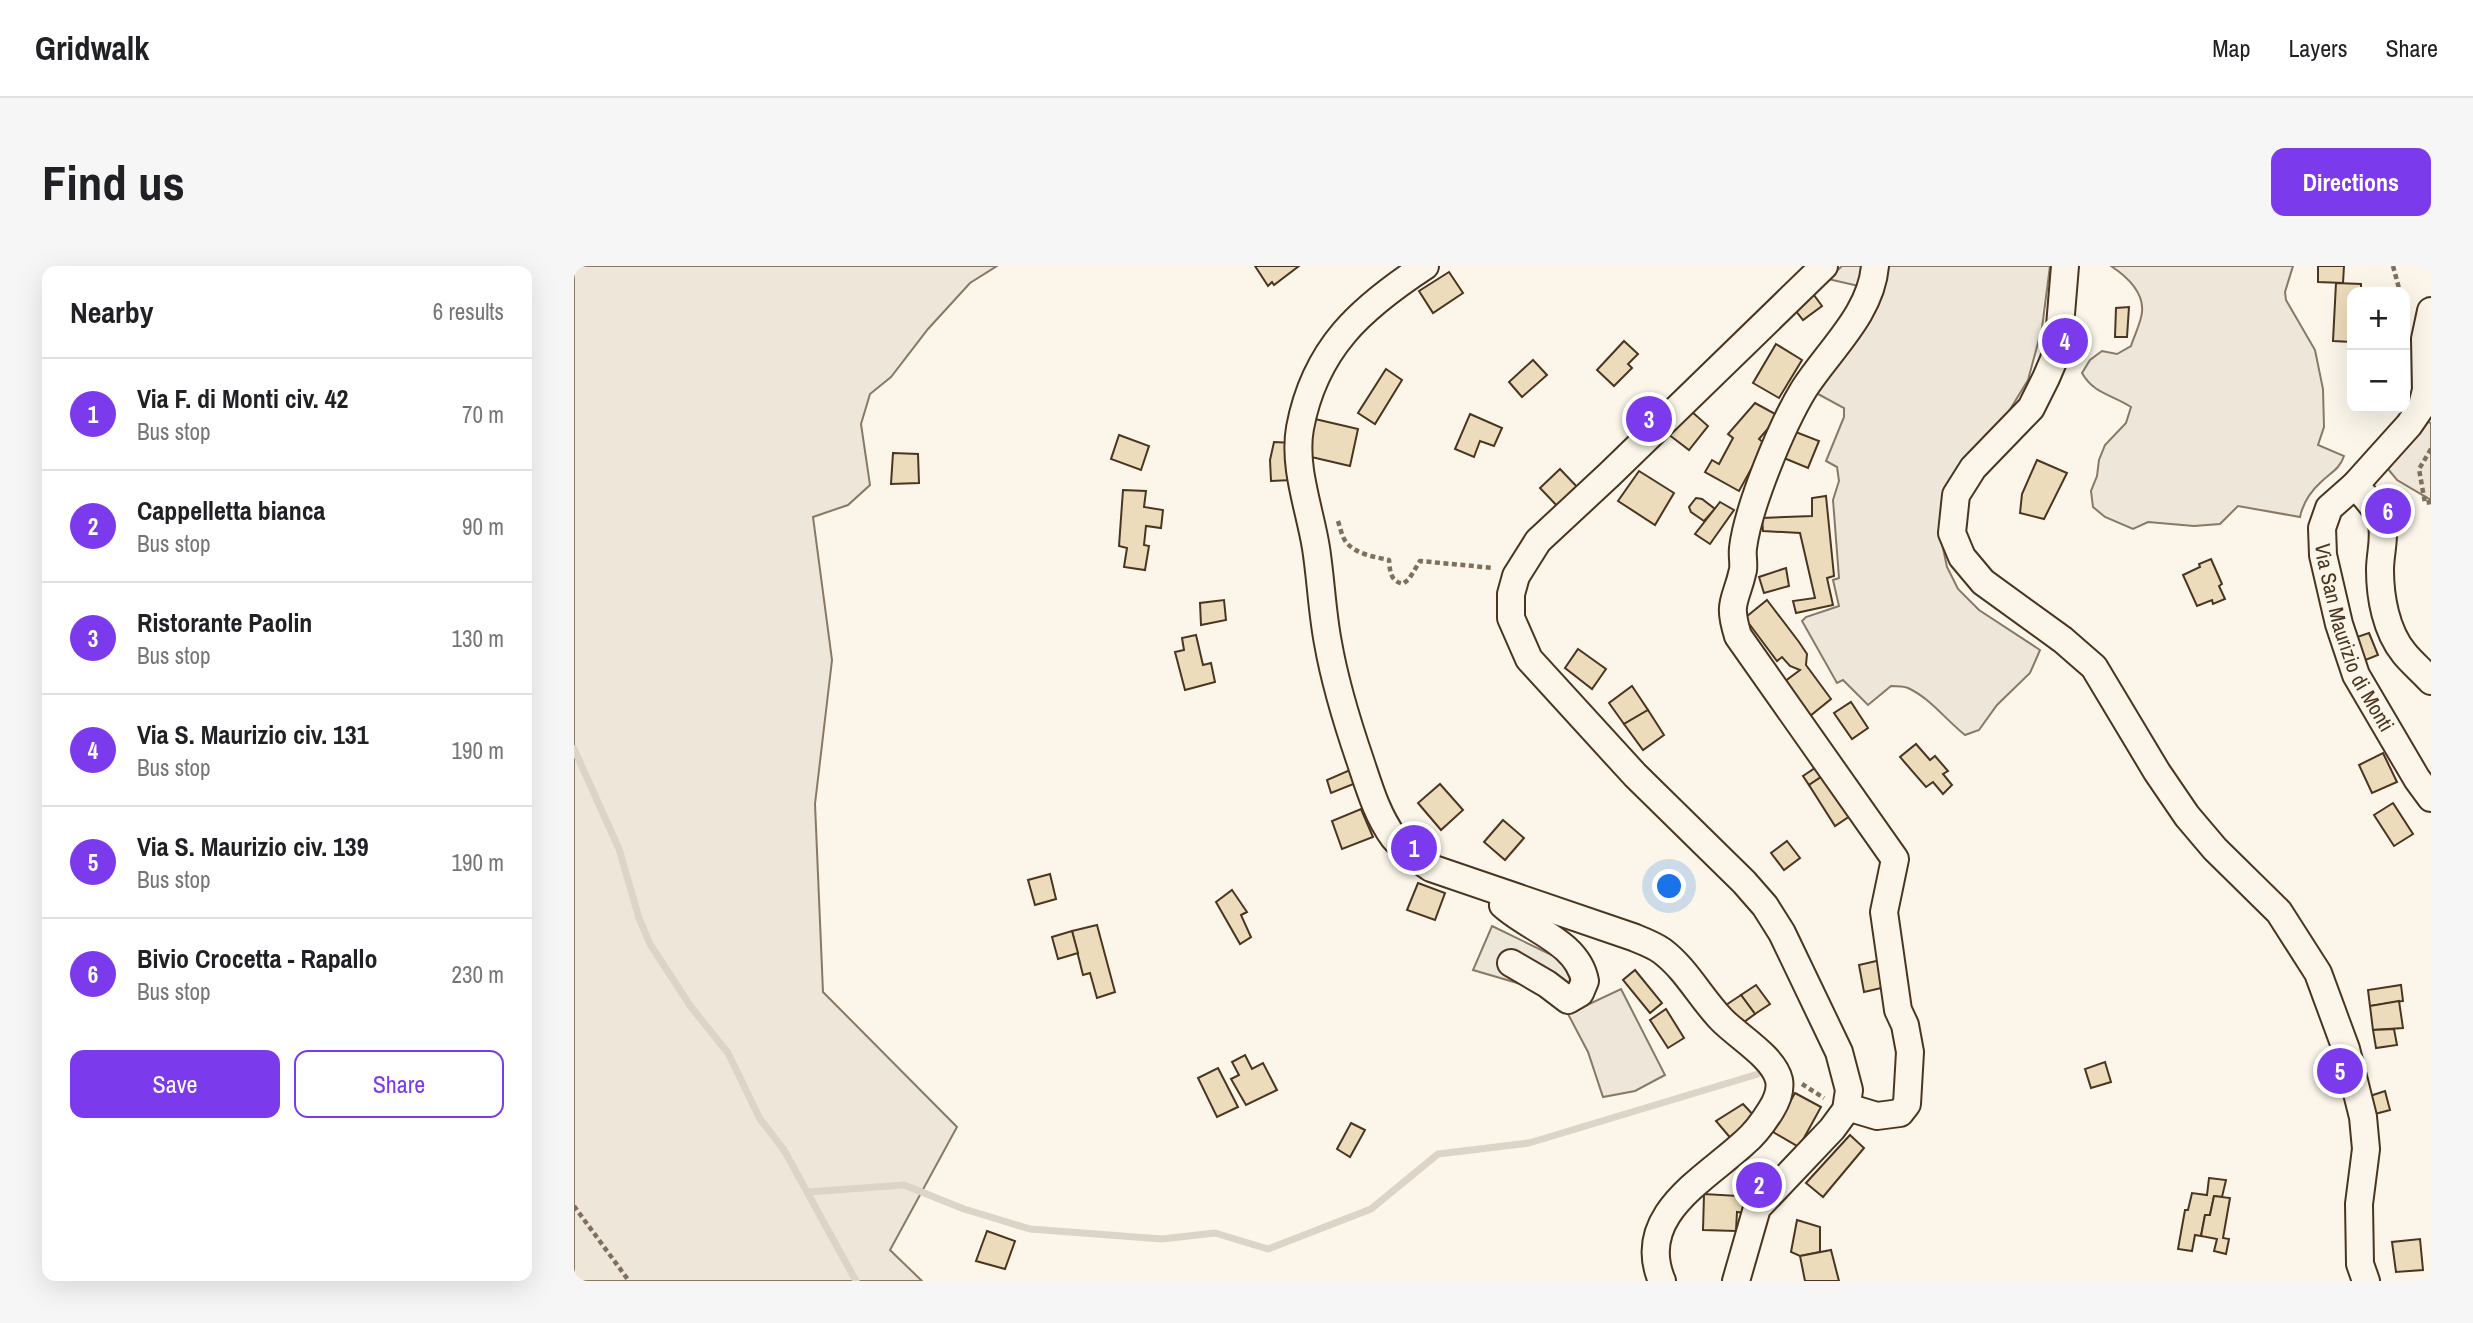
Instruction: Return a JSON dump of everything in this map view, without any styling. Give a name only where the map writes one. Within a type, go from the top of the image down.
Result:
[{"type":"street","points":[[1425,266],[1384,293],[1344,331],[1330,351],[1312,389],[1300,429],[1298,458],[1316,549],[1327,641],[1341,704],[1374,803],[1395,838],[1412,856],[1431,868],[1633,937],[1660,949],[1689,978],[1725,1023],[1761,1053],[1775,1071],[1780,1081],[1775,1104],[1762,1126],[1683,1194],[1668,1213],[1654,1247],[1656,1266],[1662,1281]]},
{"type":"street","points":[[1736,1281],[1757,1208],[1832,1129],[1839,1105],[1849,1090],[1839,1052],[1782,933],[1765,906],[1744,882],[1634,775],[1529,659],[1511,618],[1511,594],[1516,576],[1538,541],[1824,266]]},
{"type":"street","points":[[1839,1105],[1877,1116],[1900,1114],[1908,1104],[1910,1052],[1905,1025],[1898,1010],[1884,912],[1895,859],[1738,636],[1732,616],[1733,600],[1744,568],[1743,549],[1751,517],[1786,424],[1805,389],[1864,303],[1874,283],[1875,266]]},
{"type":"street","points":[[2065,266],[2058,350],[2031,408],[1973,468],[1956,495],[1952,533],[1962,557],[1983,582],[2063,640],[2094,667],[2157,772],[2187,816],[2279,912],[2318,973],[2346,1049],[2363,1117],[2366,1149],[2358,1204],[2360,1264],[2366,1281]]},
{"type":"street","points":[[2355,485],[2410,425],[2422,406],[2426,390],[2425,339],[2431,311]]},
{"type":"street","name":"Via San Maurizio di Monti","points":[[2431,681],[2403,652],[2390,626],[2383,606],[2380,570],[2383,531],[2381,520],[2355,485],[2329,508],[2322,528],[2323,555],[2339,624],[2356,675],[2431,798]]},
{"type":"street","points":[[1506,894],[1503,905],[1562,944],[1577,962],[1585,981],[1580,993],[1568,1000],[1511,963]]},
{"type":"path","points":[[2393,266],[2399,287]]},
{"type":"path","points":[[2431,449],[2419,469],[2425,503],[2431,502]]},
{"type":"path","points":[[1336,515],[1345,541],[1374,557],[1389,559],[1391,573],[1399,583],[1403,584],[1409,579],[1420,561],[1504,569],[1516,576]]},
{"type":"path","points":[[1791,1077],[1839,1105]]},
{"type":"path","points":[[574,1206],[629,1281]]},
{"type":"shaded area","points":[[574,266],[997,266],[970,283],[928,329],[891,377],[870,394],[861,424],[870,485],[848,505],[813,517],[832,660],[815,804],[823,992],[957,1127],[890,1250],[922,1281],[574,1281]]},
{"type":"shaded area","points":[[1842,266],[2050,266],[2042,328],[2028,380],[2003,421],[1941,539],[1947,567],[1958,589],[1979,610],[2040,650],[2030,673],[1997,705],[1979,730],[1965,735],[1924,697],[1906,687],[1891,686],[1868,705],[1843,680],[1837,683],[1802,621],[1806,617],[1839,606],[1833,580],[1839,578],[1833,500],[1839,481],[1837,467],[1826,461],[1844,417],[1844,408],[1818,394],[1817,388],[1876,290],[1828,279]]},
{"type":"shaded area","points":[[2111,266],[2293,266],[2285,292],[2286,300],[2315,350],[2323,389],[2324,427],[2318,445],[2344,456],[2337,468],[2310,494],[2300,517],[2238,506],[2220,524],[2194,526],[2148,522],[2133,529],[2105,517],[2093,507],[2091,491],[2099,460],[2105,445],[2126,423],[2131,407],[2098,390],[2082,373],[2090,360],[2102,351],[2117,354],[2131,346],[2142,312],[2137,291]]},
{"type":"shaded area","points":[[2428,422],[2431,423],[2431,500],[2397,480],[2388,469],[2407,435]]},
{"type":"shaded area","points":[[1492,926],[1560,959],[1570,978],[1569,987],[1524,985],[1473,970]]},
{"type":"shaded area","points":[[1621,989],[1665,1075],[1635,1091],[1603,1097],[1588,1052],[1568,1014]]},
{"type":"building","points":[[1255,266],[1299,266],[1274,285],[1272,282],[1268,286]]},
{"type":"building","points":[[2318,266],[2344,266],[2343,283],[2318,282]]},
{"type":"building","points":[[1449,272],[1463,293],[1433,313],[1419,291]]},
{"type":"building","points":[[2336,283],[2361,284],[2361,287],[2347,287],[2347,342],[2333,341]]},
{"type":"building","points":[[1811,291],[1822,306],[1803,320],[1792,306]]},
{"type":"building","points":[[2129,307],[2127,337],[2115,337],[2116,308]]},
{"type":"building","points":[[1624,341],[1638,354],[1628,364],[1632,368],[1614,386],[1597,370]]},
{"type":"building","points":[[1776,344],[1802,360],[1779,398],[1753,383]]},
{"type":"building","points":[[1533,360],[1547,375],[1522,397],[1509,382]]},
{"type":"building","points":[[1386,369],[1402,380],[1375,424],[1358,413]]},
{"type":"building","points":[[1755,403],[1779,416],[1759,439],[1765,444],[1739,491],[1705,472],[1712,460],[1719,464],[1733,438],[1728,434]]},
{"type":"building","points":[[1691,411],[1708,426],[1689,450],[1668,434]]},
{"type":"building","points":[[1470,414],[1502,428],[1494,446],[1480,441],[1474,457],[1455,449]]},
{"type":"building","points":[[1315,419],[1358,429],[1350,466],[1307,456]]},
{"type":"building","points":[[1788,429],[1819,441],[1808,468],[1779,456]]},
{"type":"building","points":[[1119,435],[1149,446],[1141,470],[1111,459]]},
{"type":"building","points":[[1274,442],[1293,443],[1292,480],[1271,481],[1270,460]]},
{"type":"building","points":[[893,453],[918,454],[919,483],[891,484]]},
{"type":"building","points":[[2037,460],[2067,473],[2044,519],[2020,513],[2022,494]]},
{"type":"building","points":[[1560,469],[1580,490],[1560,509],[1540,488]]},
{"type":"building","points":[[1639,471],[1674,493],[1655,525],[1618,501]]},
{"type":"building","points":[[1123,490],[1146,491],[1144,507],[1163,510],[1161,528],[1146,526],[1144,545],[1149,546],[1145,570],[1124,567],[1127,548],[1119,546]]},
{"type":"building","points":[[1826,496],[1834,576],[1827,578],[1833,605],[1796,613],[1793,601],[1815,598],[1800,533],[1763,531],[1762,518],[1812,516],[1812,498]]},
{"type":"building","points":[[1696,498],[1702,499],[1715,509],[1704,521],[1691,512],[1689,507]]},
{"type":"building","points":[[1720,502],[1734,510],[1710,544],[1695,534]]},
{"type":"building","points":[[2211,559],[2222,584],[2219,586],[2225,599],[2213,604],[2212,600],[2197,606],[2183,575]]},
{"type":"building","points":[[1786,568],[1789,586],[1764,593],[1759,577]]},
{"type":"building","points":[[1224,600],[1226,620],[1201,625],[1200,603]]},
{"type":"building","points":[[1767,600],[1807,654],[1806,665],[1831,699],[1810,716],[1784,682],[1800,670],[1790,666],[1782,657],[1777,661],[1750,625],[1747,627],[1741,621]]},
{"type":"building","points":[[2369,633],[2378,655],[2363,661],[2354,638]]},
{"type":"building","points":[[1196,635],[1203,665],[1211,663],[1215,682],[1185,690],[1175,652],[1184,650],[1182,638]]},
{"type":"building","points":[[1578,649],[1606,669],[1592,689],[1565,668]]},
{"type":"building","points":[[1632,686],[1648,710],[1624,724],[1609,703]]},
{"type":"building","points":[[1851,702],[1868,728],[1852,739],[1834,713]]},
{"type":"building","points":[[1648,710],[1664,735],[1643,750],[1624,724]]},
{"type":"building","points":[[1916,744],[1930,760],[1935,756],[1948,771],[1943,774],[1952,785],[1943,794],[1933,782],[1926,787],[1900,757]]},
{"type":"building","points":[[2383,753],[2397,782],[2372,793],[2359,765]]},
{"type":"building","points":[[1821,764],[1827,773],[1809,785],[1803,776]]},
{"type":"building","points":[[1350,770],[1356,783],[1331,793],[1327,780]]},
{"type":"building","points":[[1827,773],[1853,814],[1835,826],[1809,785]]},
{"type":"building","points":[[1440,784],[1463,810],[1441,830],[1418,803]]},
{"type":"building","points":[[2393,803],[2413,834],[2394,846],[2374,815]]},
{"type":"building","points":[[1361,809],[1373,837],[1342,849],[1332,821]]},
{"type":"building","points":[[1503,820],[1524,838],[1505,860],[1484,842]]},
{"type":"building","points":[[1787,841],[1800,858],[1784,870],[1771,853]]},
{"type":"building","points":[[1050,874],[1056,899],[1035,905],[1028,880]]},
{"type":"building","points":[[1418,883],[1445,893],[1435,920],[1407,910]]},
{"type":"building","points":[[1232,890],[1247,912],[1241,915],[1251,937],[1240,944],[1216,902]]},
{"type":"building","points":[[1097,925],[1115,992],[1097,998],[1090,973],[1083,975],[1072,931]]},
{"type":"building","points":[[1072,931],[1078,953],[1058,959],[1052,937]]},
{"type":"building","points":[[1885,959],[1890,986],[1864,992],[1859,965]]},
{"type":"building","points":[[1635,970],[1662,1003],[1650,1013],[1623,980]]},
{"type":"building","points":[[1756,985],[1770,1004],[1755,1014],[1741,995]]},
{"type":"building","points":[[2401,985],[2403,1001],[2370,1006],[2368,990]]},
{"type":"building","points":[[1741,995],[1755,1014],[1740,1025],[1726,1005]]},
{"type":"building","points":[[2399,1001],[2403,1028],[2373,1030],[2370,1006]]},
{"type":"building","points":[[1666,1009],[1684,1038],[1668,1048],[1650,1020]]},
{"type":"building","points":[[2394,1029],[2397,1045],[2376,1048],[2373,1030]]},
{"type":"building","points":[[1245,1055],[1252,1069],[1263,1063],[1277,1090],[1246,1105],[1231,1079],[1239,1075],[1232,1062]]},
{"type":"building","points":[[2105,1062],[2111,1082],[2091,1088],[2085,1069]]},
{"type":"building","points":[[1218,1068],[1238,1107],[1217,1117],[1198,1078]]},
{"type":"building","points":[[2385,1091],[2390,1110],[2375,1114],[2370,1096]]},
{"type":"building","points":[[1795,1093],[1821,1107],[1799,1147],[1773,1132]]},
{"type":"building","points":[[1743,1104],[1757,1119],[1733,1141],[1716,1121]]},
{"type":"building","points":[[1351,1123],[1365,1130],[1350,1157],[1337,1149]]},
{"type":"building","points":[[1850,1135],[1864,1148],[1823,1197],[1806,1183]]},
{"type":"building","points":[[2209,1178],[2226,1180],[2222,1197],[2214,1196],[2210,1215],[2205,1215],[2201,1236],[2195,1235],[2192,1251],[2178,1249],[2185,1210],[2188,1210],[2192,1193],[2207,1195]]},
{"type":"building","points":[[1739,1180],[1753,1184],[1752,1196],[1744,1213],[1737,1212],[1736,1231],[1703,1230],[1704,1194],[1738,1196]]},
{"type":"building","points":[[2214,1196],[2230,1198],[2223,1238],[2229,1239],[2226,1254],[2214,1251],[2217,1239],[2201,1236],[2205,1215],[2210,1215]]},
{"type":"building","points":[[1797,1220],[1820,1227],[1820,1252],[1800,1256],[1791,1252]]},
{"type":"building","points":[[987,1231],[1015,1241],[1005,1269],[976,1261]]},
{"type":"building","points":[[2420,1239],[2423,1270],[2396,1272],[2392,1242]]},
{"type":"building","points":[[1831,1250],[1839,1281],[1805,1281],[1800,1256]]},
{"type":"waterway","points":[[574,749],[619,849],[639,918],[650,944],[691,1007],[728,1053],[760,1119],[784,1150],[856,1281]]},
{"type":"waterway","points":[[808,1192],[904,1185],[964,1209],[1030,1229],[1162,1239],[1215,1233],[1268,1249],[1371,1209],[1438,1154],[1529,1143],[1758,1074]]},
{"type":"place","name":"Via S. Maurizio civ. 131","points":[[2065,341]]},
{"type":"place","name":"Ristorante Paolin","points":[[1649,419]]},
{"type":"place","name":"Bivio Crocetta - Rapallo","points":[[2388,511]]},
{"type":"place","name":"Via F. di Monti civ. 42","points":[[1414,848]]},
{"type":"place","name":"Via S. Maurizio civ. 139","points":[[2340,1071]]},
{"type":"place","name":"Cappelletta bianca","points":[[1759,1185]]}]
